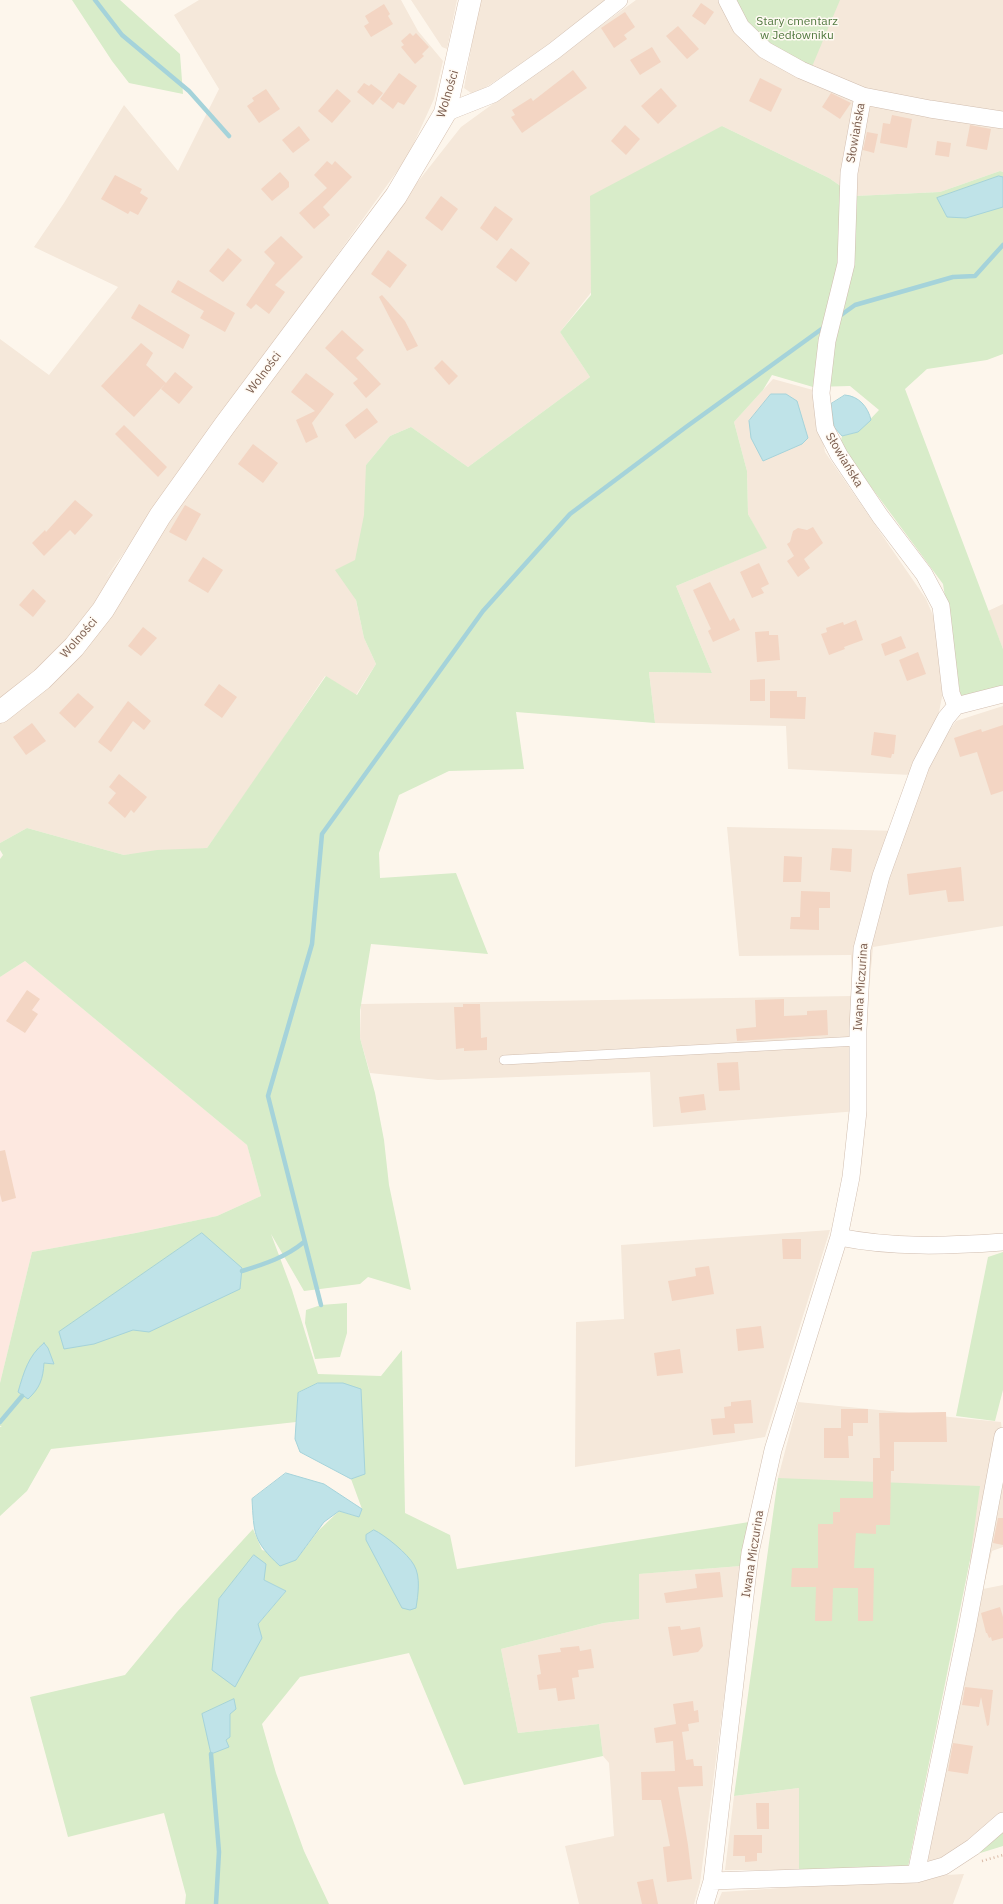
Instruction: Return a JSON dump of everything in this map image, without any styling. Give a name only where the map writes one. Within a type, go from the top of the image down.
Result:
[{"type":"street","name":"Wolności","points":[[0,712],[47,673],[74,647],[103,610],[160,516],[225,425],[396,196],[445,113],[470,0]]},
{"type":"street","points":[[445,113],[469,105],[494,94],[554,51],[619,0]]},
{"type":"street","name":"Słowiańska","points":[[727,0],[741,27],[765,50],[801,70],[863,96],[930,109],[1003,120]]},
{"type":"street","name":"Słowiańska","points":[[863,96],[849,173],[846,264],[826,348],[821,393],[825,428],[838,455],[876,510],[924,574],[941,606],[951,693],[956,706]]},
{"type":"street","points":[[956,706],[1003,694]]},
{"type":"street","name":"Iwana Miczurina","points":[[705,1904],[712,1881],[750,1553],[772,1450],[839,1237],[851,1177],[857,1118],[858,1041],[862,949],[881,876],[921,765],[946,718],[956,706]]},
{"type":"street","points":[[839,1237],[856,1241],[911,1245],[1003,1242]]},
{"type":"street","points":[[916,1874],[967,1628],[1003,1436]]},
{"type":"street","points":[[712,1881],[916,1874],[944,1866],[973,1847],[1003,1821]]},
{"type":"lane","points":[[504,1060],[858,1041]]},
{"type":"shaded area","points":[[199,0],[401,0],[418,31],[443,61],[434,99],[408,156],[105,579],[461,127],[636,0],[1003,0],[1003,172],[1000,171],[940,192],[855,196],[829,178],[722,126],[560,332],[590,377],[468,467],[411,427],[390,436],[366,465],[367,514],[351,577],[364,638],[376,664],[356,695],[325,676],[260,773],[207,848],[124,855],[27,828],[0,843],[0,339],[49,375],[118,287],[34,247],[64,203],[124,105],[178,171],[219,89],[174,15]]},
{"type":"shaded area","points":[[411,0],[457,0],[447,49],[442,47]]},
{"type":"shaded area","points":[[480,0],[605,0],[566,32],[474,95],[464,88]]},
{"type":"shaded area","points":[[773,379],[813,390],[825,452],[926,599],[935,620],[943,692],[937,722],[911,775],[788,769],[786,726],[655,723],[649,672],[712,673],[676,586],[766,548],[748,514],[747,471],[734,422]]},
{"type":"shaded area","points":[[1003,604],[1003,649],[988,611]]},
{"type":"shaded area","points":[[1003,706],[1003,926],[873,947],[858,1111],[653,1127],[650,1072],[438,1080],[370,1073],[360,1038],[361,1004],[852,996],[851,955],[739,956],[727,827],[902,831],[921,771],[956,721]]},
{"type":"shaded area","points":[[25,961],[247,1145],[261,1196],[217,1216],[136,1233],[32,1252],[0,1383],[0,977]]},
{"type":"shaded area","points":[[830,1230],[765,1437],[575,1467],[576,1322],[624,1319],[621,1245]]},
{"type":"shaded area","points":[[798,1402],[1001,1422],[1003,1438],[1003,1547],[992,1551],[983,1589],[1003,1585],[1003,1821],[916,1874],[967,1628],[970,1560],[778,1478]]},
{"type":"shaded area","points":[[741,1566],[700,1883],[694,1904],[579,1904],[565,1846],[614,1836],[609,1763],[603,1756],[599,1724],[518,1733],[501,1649],[604,1623],[639,1619],[638,1574]]},
{"type":"shaded area","points":[[799,1788],[799,1870],[725,1870],[734,1796]]},
{"type":"shaded area","points":[[964,1874],[953,1904],[717,1904],[722,1892],[824,1885],[825,1882]]},
{"type":"green space","points":[[72,0],[120,0],[180,54],[183,94],[129,83],[112,61]]},
{"type":"green space","name":"Stary cmentarz w Jedłowniku","points":[[736,0],[840,0],[811,69],[765,44],[747,24]]},
{"type":"green space","points":[[722,126],[829,178],[855,196],[940,192],[1000,171],[1003,172],[1003,354],[987,360],[927,369],[905,389],[1003,649],[1003,688],[961,699],[943,584],[840,445],[842,436],[858,432],[879,410],[850,386],[813,387],[772,375],[763,390],[734,422],[747,471],[748,514],[767,548],[676,586],[712,673],[649,672],[655,723],[516,712],[524,769],[449,771],[399,795],[379,853],[380,878],[456,873],[488,954],[371,944],[360,1011],[360,1038],[375,1093],[384,1140],[389,1185],[411,1290],[368,1277],[360,1284],[304,1291],[271,1234],[292,1290],[318,1374],[381,1376],[402,1350],[405,1513],[450,1535],[457,1569],[749,1522],[741,1566],[639,1574],[639,1619],[604,1623],[501,1649],[518,1733],[599,1724],[603,1756],[464,1785],[409,1653],[300,1677],[262,1724],[276,1773],[304,1851],[329,1904],[185,1904],[186,1895],[164,1813],[68,1837],[30,1697],[125,1675],[177,1612],[253,1529],[262,1550],[296,1560],[318,1531],[339,1511],[359,1517],[362,1509],[351,1479],[365,1473],[319,1383],[298,1393],[296,1422],[51,1449],[27,1491],[0,1516],[0,1427],[2,1427],[0,1426],[0,1383],[32,1252],[136,1233],[217,1216],[261,1196],[247,1145],[25,961],[0,977],[0,859],[3,855],[0,850],[0,843],[27,828],[124,855],[157,850],[207,848],[326,676],[357,695],[376,664],[364,638],[356,600],[335,570],[355,560],[364,515],[366,465],[390,436],[411,427],[468,467],[590,377],[560,332],[591,295],[590,196]],"holes":[[[254,1555],[264,1580],[286,1591],[258,1624],[243,1570]]]},
{"type":"green space","points":[[1003,1252],[1003,1390],[995,1421],[956,1416],[988,1257]]},
{"type":"green space","points":[[347,1303],[347,1333],[340,1357],[315,1359],[305,1323],[306,1310],[321,1305]]},
{"type":"green space","points":[[778,1478],[980,1486],[970,1560],[908,1867],[799,1870],[799,1788],[734,1796]]},
{"type":"green space","points":[[1003,1828],[1003,1846],[961,1859]]},
{"type":"water","points":[[999,176],[1003,177],[1003,207],[966,218],[947,217],[937,198]]},
{"type":"water","points":[[771,394],[786,394],[797,401],[808,438],[802,444],[763,461],[751,438],[749,421]]},
{"type":"water","points":[[845,395],[859,400],[868,411],[871,420],[858,432],[842,436],[834,427],[831,404]]},
{"type":"water","points":[[202,1233],[242,1268],[240,1289],[149,1332],[133,1330],[94,1344],[64,1349],[59,1332]]},
{"type":"water","points":[[44,1343],[48,1348],[54,1364],[44,1363],[40,1383],[28,1399],[18,1392],[30,1359]]},
{"type":"water","points":[[318,1383],[343,1383],[361,1389],[365,1474],[351,1479],[300,1452],[295,1439],[298,1393]]},
{"type":"water","points":[[286,1473],[324,1484],[362,1509],[359,1517],[339,1511],[324,1522],[296,1560],[280,1566],[265,1550],[257,1536],[253,1521],[252,1499]]},
{"type":"water","points":[[374,1530],[396,1545],[414,1565],[418,1575],[416,1608],[410,1610],[402,1608],[366,1540],[366,1535]]},
{"type":"water","points":[[254,1555],[266,1564],[264,1580],[286,1591],[258,1624],[262,1638],[235,1687],[212,1670],[219,1599]]},
{"type":"water","points":[[234,1699],[236,1709],[230,1714],[230,1737],[226,1740],[229,1747],[211,1754],[202,1714]]},
{"type":"building","points":[[701,3],[714,12],[705,25],[692,16]]},
{"type":"building","points":[[384,4],[390,14],[388,16],[393,24],[371,37],[364,26],[369,23],[365,16]]},
{"type":"building","points":[[625,12],[635,27],[624,35],[627,39],[614,48],[601,28]]},
{"type":"building","points":[[678,26],[699,49],[687,59],[666,36]]},
{"type":"building","points":[[410,33],[413,36],[416,33],[429,47],[422,54],[424,56],[415,64],[401,47],[404,45],[401,41]]},
{"type":"building","points":[[652,47],[661,62],[640,75],[630,60]]},
{"type":"building","points":[[573,70],[587,88],[522,133],[511,117],[515,115],[512,110],[531,98],[533,101]]},
{"type":"building","points":[[399,73],[417,86],[404,105],[398,102],[393,109],[380,99]]},
{"type":"building","points":[[760,78],[782,89],[771,112],[749,101]]},
{"type":"building","points":[[364,83],[369,86],[371,84],[383,93],[373,105],[357,92]]},
{"type":"building","points":[[661,88],[677,106],[658,124],[641,106]]},
{"type":"building","points":[[266,89],[280,109],[259,123],[247,106],[254,101],[252,98]]},
{"type":"building","points":[[337,89],[351,101],[332,123],[318,111]]},
{"type":"building","points":[[831,93],[851,103],[840,119],[822,107]]},
{"type":"building","points":[[892,115],[912,119],[907,148],[880,143],[883,123],[890,124]]},
{"type":"building","points":[[625,125],[640,139],[626,155],[611,141]]},
{"type":"building","points":[[970,125],[991,129],[987,150],[966,146]]},
{"type":"building","points":[[299,126],[310,140],[293,153],[282,140]]},
{"type":"building","points":[[867,132],[878,134],[874,153],[863,150]]},
{"type":"building","points":[[937,141],[951,143],[949,157],[935,155]]},
{"type":"building","points":[[327,161],[332,165],[335,161],[352,177],[323,207],[330,215],[314,229],[299,213],[327,188],[314,175]]},
{"type":"building","points":[[280,172],[289,182],[289,187],[272,201],[261,189]]},
{"type":"building","points":[[115,175],[142,189],[140,193],[148,198],[138,215],[130,211],[128,214],[101,199]]},
{"type":"building","points":[[441,196],[458,209],[442,231],[425,218]]},
{"type":"building","points":[[495,206],[513,219],[497,241],[480,228]]},
{"type":"building","points":[[281,236],[303,257],[275,285],[285,292],[269,314],[256,304],[251,309],[246,305],[275,263],[264,252]]},
{"type":"building","points":[[228,248],[242,260],[223,282],[209,271]]},
{"type":"building","points":[[511,248],[530,263],[516,282],[496,267]]},
{"type":"building","points":[[388,250],[407,265],[390,288],[371,274]]},
{"type":"building","points":[[178,280],[235,313],[225,332],[200,318],[204,311],[171,292]]},
{"type":"building","points":[[382,295],[405,321],[418,346],[407,351],[379,297]]},
{"type":"building","points":[[139,304],[190,335],[183,349],[131,318]]},
{"type":"building","points":[[342,330],[364,350],[356,358],[381,384],[366,398],[353,383],[358,379],[325,348]]},
{"type":"building","points":[[141,343],[153,353],[146,365],[166,383],[134,417],[101,386]]},
{"type":"building","points":[[442,360],[458,376],[449,385],[434,368]]},
{"type":"building","points":[[175,372],[193,387],[179,404],[161,389]]},
{"type":"building","points":[[306,373],[334,394],[312,423],[318,437],[306,443],[296,420],[315,411],[291,392]]},
{"type":"building","points":[[367,408],[378,422],[355,439],[345,425]]},
{"type":"building","points":[[124,425],[167,467],[158,477],[115,434]]},
{"type":"building","points":[[253,444],[278,463],[263,483],[238,464]]},
{"type":"building","points":[[75,500],[93,515],[75,535],[70,530],[44,556],[32,543],[45,530],[46,532]]},
{"type":"building","points":[[185,505],[201,514],[186,541],[169,532]]},
{"type":"building","points":[[813,527],[823,543],[804,559],[810,568],[798,577],[787,561],[794,556],[787,544],[790,542],[793,531],[798,528],[807,530]]},
{"type":"building","points":[[203,557],[223,570],[208,593],[188,581]]},
{"type":"building","points":[[759,563],[769,584],[761,588],[764,593],[752,598],[740,572]]},
{"type":"building","points":[[710,582],[730,621],[734,618],[740,630],[713,642],[708,631],[711,629],[693,590]]},
{"type":"building","points":[[33,589],[46,601],[33,617],[19,605]]},
{"type":"building","points":[[856,620],[863,640],[844,647],[845,649],[829,655],[821,634],[827,632],[826,628],[843,622],[844,625]]},
{"type":"building","points":[[143,627],[157,638],[141,656],[128,646]]},
{"type":"building","points":[[769,631],[769,635],[778,635],[780,660],[757,662],[755,632]]},
{"type":"building","points":[[901,636],[906,648],[885,656],[881,644]]},
{"type":"building","points":[[918,652],[926,674],[907,681],[899,660]]},
{"type":"building","points":[[765,679],[765,701],[750,701],[750,680]]},
{"type":"building","points":[[219,684],[237,697],[222,718],[204,705]]},
{"type":"building","points":[[770,691],[797,691],[797,697],[806,697],[805,719],[770,718]]},
{"type":"building","points":[[78,693],[94,707],[75,728],[59,713]]},
{"type":"building","points":[[128,701],[151,721],[144,730],[133,721],[111,752],[98,742]]},
{"type":"building","points":[[32,723],[46,741],[26,755],[13,737]]},
{"type":"building","points":[[1003,725],[1003,791],[991,795],[977,752],[960,757],[954,738],[981,729],[982,732]]},
{"type":"building","points":[[874,732],[896,735],[894,754],[892,754],[891,758],[871,755]]},
{"type":"building","points":[[119,774],[147,797],[134,813],[131,810],[125,818],[108,803],[116,793],[109,787]]},
{"type":"building","points":[[832,848],[852,849],[851,872],[830,870]]},
{"type":"building","points":[[784,856],[802,857],[801,882],[783,882]]},
{"type":"building","points":[[961,867],[964,901],[948,902],[946,890],[909,895],[907,874]]},
{"type":"building","points":[[801,891],[830,892],[830,908],[819,908],[819,930],[790,929],[791,917],[800,917]]},
{"type":"building","points":[[27,990],[40,999],[32,1010],[38,1014],[25,1033],[6,1021]]},
{"type":"building","points":[[784,999],[784,1016],[807,1015],[807,1011],[827,1010],[828,1035],[737,1041],[736,1029],[756,1027],[755,1000]]},
{"type":"building","points":[[463,1004],[480,1004],[481,1038],[487,1037],[487,1050],[464,1051],[464,1048],[456,1049],[454,1007],[463,1007]]},
{"type":"building","points":[[738,1062],[740,1090],[719,1091],[717,1063]]},
{"type":"building","points":[[704,1094],[706,1110],[681,1113],[679,1097]]},
{"type":"building","points":[[5,1150],[16,1198],[2,1202],[0,1194],[0,1151]]},
{"type":"building","points":[[782,1239],[801,1239],[801,1259],[783,1259]]},
{"type":"building","points":[[709,1266],[714,1294],[672,1301],[668,1281],[696,1276],[695,1268]]},
{"type":"building","points":[[761,1326],[764,1348],[738,1351],[736,1329]]},
{"type":"building","points":[[680,1349],[683,1373],[657,1376],[654,1353]]},
{"type":"building","points":[[751,1400],[753,1423],[734,1424],[735,1433],[713,1435],[711,1419],[725,1418],[724,1407],[731,1406],[731,1402]]},
{"type":"building","points":[[841,1409],[868,1409],[868,1423],[853,1423],[853,1436],[848,1436],[849,1458],[824,1458],[824,1428],[841,1428]]},
{"type":"building","points":[[946,1412],[947,1442],[894,1442],[894,1471],[891,1471],[890,1525],[876,1525],[876,1534],[856,1533],[854,1568],[874,1568],[873,1621],[858,1621],[858,1588],[833,1588],[832,1621],[815,1621],[816,1587],[791,1587],[792,1568],[818,1568],[818,1524],[833,1524],[833,1512],[840,1512],[840,1498],[873,1498],[873,1458],[880,1458],[879,1413]]},
{"type":"building","points":[[998,1518],[1003,1518],[1003,1545],[993,1543]]},
{"type":"building","points":[[720,1572],[723,1597],[666,1603],[664,1593],[697,1588],[695,1574]]},
{"type":"building","points":[[1000,1607],[1003,1617],[1003,1638],[992,1641],[991,1637],[989,1638],[986,1633],[981,1613]]},
{"type":"building","points":[[680,1626],[681,1630],[700,1627],[703,1646],[698,1652],[673,1656],[668,1627]]},
{"type":"building","points":[[579,1646],[580,1651],[591,1649],[594,1668],[578,1670],[579,1677],[572,1678],[575,1699],[558,1701],[556,1688],[539,1690],[537,1675],[541,1674],[538,1655],[561,1652],[560,1648]]},
{"type":"building","points":[[965,1687],[993,1690],[989,1725],[987,1726],[981,1697],[979,1707],[962,1705]]},
{"type":"building","points":[[693,1701],[694,1711],[698,1710],[699,1722],[688,1724],[689,1731],[682,1732],[686,1760],[693,1759],[694,1766],[702,1766],[703,1786],[678,1787],[692,1879],[667,1882],[663,1847],[670,1846],[661,1800],[642,1800],[641,1772],[675,1771],[673,1741],[656,1743],[654,1728],[676,1724],[673,1704]]},
{"type":"building","points":[[953,1743],[973,1746],[968,1774],[948,1771]]},
{"type":"building","points":[[756,1803],[769,1803],[769,1829],[757,1829]]},
{"type":"building","points":[[734,1835],[762,1835],[762,1853],[757,1853],[757,1861],[745,1862],[745,1856],[733,1856]]},
{"type":"building","points":[[653,1879],[658,1904],[642,1904],[637,1882]]},
{"type":"waterway","points":[[95,0],[122,35],[189,91],[229,136]]},
{"type":"waterway","points":[[841,315],[855,305],[953,277],[975,276],[1003,245]]},
{"type":"waterway","points":[[321,1305],[268,1096],[312,944],[322,834],[483,611],[570,514],[686,427],[823,328]]},
{"type":"waterway","points":[[242,1271],[283,1256],[304,1242]]},
{"type":"waterway","points":[[0,1422],[22,1396]]},
{"type":"waterway","points":[[211,1754],[219,1852],[216,1904]]}]
